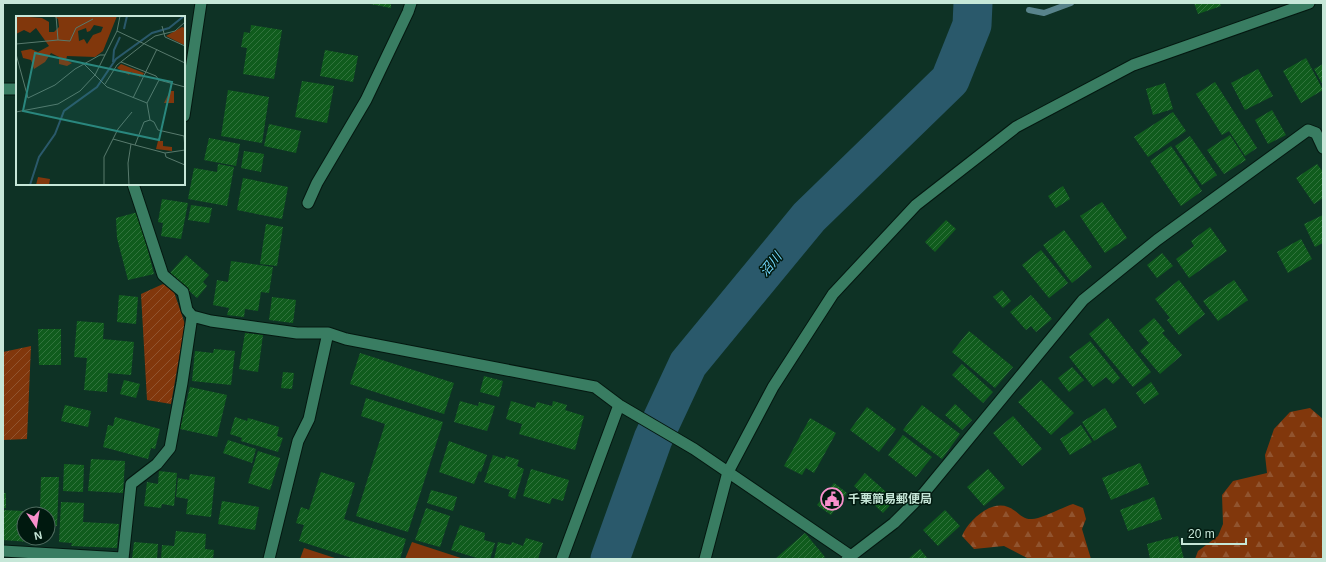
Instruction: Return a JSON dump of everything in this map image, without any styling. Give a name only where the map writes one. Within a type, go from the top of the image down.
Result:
[{"type":"street","points":[[185,109],[201,3]]},
{"type":"street","points":[[308,203],[317,183],[366,100],[411,3]]},
{"type":"street","points":[[705,559],[728,472],[773,387],[833,294],[916,205],[1016,127],[1133,65],[1309,3]]},
{"type":"street","points":[[3,89],[16,89]]},
{"type":"street","points":[[133,185],[163,274],[183,292],[187,310],[192,316],[210,321],[297,333],[328,333],[346,339],[595,387],[619,405],[694,449],[849,558],[894,523],[924,493],[1083,300],[1157,240],[1308,130],[1316,133],[1323,148]]},
{"type":"street","points":[[3,551],[122,558],[131,484],[157,464],[170,448],[192,316]]},
{"type":"street","points":[[269,559],[298,441],[309,419],[328,333]]},
{"type":"street","points":[[562,559],[619,405]]},
{"type":"green space","points":[[163,284],[174,292],[185,324],[171,404],[147,400],[141,294]]},
{"type":"green space","points":[[31,346],[27,439],[3,440],[3,352]]},
{"type":"green space","points":[[1310,408],[1323,419],[1323,559],[1195,559],[1198,551],[1218,536],[1223,524],[1222,495],[1233,481],[1267,473],[1265,455],[1274,429],[1290,412]]},
{"type":"green space","points":[[1073,504],[1083,508],[1086,519],[1082,529],[1091,559],[1029,559],[1004,546],[974,549],[962,536],[974,518],[980,513],[994,506],[1011,508],[1025,518],[1032,519],[1041,517]]},
{"type":"green space","points":[[412,542],[464,559],[405,559]]},
{"type":"green space","points":[[304,548],[338,559],[300,559]]},
{"type":"building","points":[[365,3],[391,3],[391,8]]},
{"type":"building","points":[[1194,3],[1220,3],[1221,6],[1198,14]]},
{"type":"building","points":[[251,25],[282,30],[274,79],[243,74],[247,48],[241,47],[244,32],[250,33]]},
{"type":"building","points":[[325,50],[358,56],[353,82],[320,76]]},
{"type":"building","points":[[1306,58],[1323,90],[1301,103],[1283,71]]},
{"type":"building","points":[[1323,64],[1323,85],[1314,69]]},
{"type":"building","points":[[1258,69],[1273,96],[1245,110],[1231,83]]},
{"type":"building","points":[[302,81],[334,86],[327,123],[295,117]]},
{"type":"building","points":[[1215,82],[1257,148],[1245,156],[1229,131],[1222,135],[1196,94]]},
{"type":"building","points":[[1165,83],[1173,109],[1153,115],[1146,89]]},
{"type":"building","points":[[228,90],[269,97],[262,143],[221,136]]},
{"type":"building","points":[[1272,110],[1286,135],[1268,144],[1255,120]]},
{"type":"building","points":[[1173,112],[1186,131],[1148,157],[1134,137]]},
{"type":"building","points":[[269,124],[301,131],[296,153],[264,146]]},
{"type":"building","points":[[1230,135],[1246,160],[1224,174],[1207,150]]},
{"type":"building","points":[[1190,136],[1217,175],[1202,185],[1175,146]]},
{"type":"building","points":[[209,138],[240,144],[236,166],[204,160]]},
{"type":"building","points":[[1171,146],[1202,191],[1181,206],[1150,161]]},
{"type":"building","points":[[244,151],[264,154],[261,172],[241,168]]},
{"type":"building","points":[[218,164],[234,167],[227,206],[188,199],[194,168],[217,172]]},
{"type":"building","points":[[1317,164],[1323,172],[1323,198],[1314,204],[1296,178]]},
{"type":"building","points":[[243,178],[288,187],[282,219],[237,210]]},
{"type":"building","points":[[1063,186],[1070,199],[1056,208],[1048,196]]},
{"type":"building","points":[[162,199],[188,203],[181,239],[161,236],[163,223],[158,222]]},
{"type":"building","points":[[1102,202],[1127,238],[1105,253],[1080,216]]},
{"type":"building","points":[[191,205],[212,208],[209,223],[188,220]]},
{"type":"building","points":[[138,212],[154,274],[128,280],[117,238],[116,218]]},
{"type":"building","points":[[1323,215],[1323,243],[1315,247],[1304,224]]},
{"type":"building","points":[[946,220],[956,229],[935,252],[925,242]]},
{"type":"building","points":[[266,224],[283,227],[277,266],[260,264]]},
{"type":"building","points":[[1210,227],[1227,251],[1189,278],[1176,259],[1194,246],[1191,241]]},
{"type":"building","points":[[1064,230],[1092,267],[1072,283],[1043,245]]},
{"type":"building","points":[[1301,239],[1312,259],[1288,273],[1277,252]]},
{"type":"building","points":[[1041,250],[1068,283],[1049,298],[1022,265]]},
{"type":"building","points":[[1162,253],[1173,266],[1157,278],[1147,265]]},
{"type":"building","points":[[186,255],[209,275],[203,282],[207,286],[197,298],[170,273]]},
{"type":"building","points":[[231,261],[273,267],[269,293],[261,292],[258,311],[245,309],[244,317],[227,315],[229,308],[213,305],[217,280],[228,282]]},
{"type":"building","points":[[1179,280],[1205,314],[1179,335],[1167,320],[1170,318],[1155,299]]},
{"type":"building","points":[[1234,280],[1248,300],[1218,321],[1203,301]]},
{"type":"building","points":[[1002,290],[1011,301],[1003,308],[993,297]]},
{"type":"building","points":[[119,295],[138,297],[136,324],[117,322]]},
{"type":"building","points":[[1031,295],[1052,319],[1036,332],[1031,326],[1026,330],[1010,312]]},
{"type":"building","points":[[272,297],[296,300],[293,323],[269,320]]},
{"type":"building","points":[[1108,318],[1151,372],[1133,387],[1089,334]]},
{"type":"building","points":[[1154,318],[1165,331],[1162,333],[1182,355],[1160,374],[1140,351],[1149,343],[1139,331]]},
{"type":"building","points":[[77,321],[104,323],[103,339],[134,342],[131,375],[108,373],[107,392],[84,390],[87,358],[74,357]]},
{"type":"building","points":[[38,329],[61,329],[61,365],[39,365]]},
{"type":"building","points":[[969,331],[1013,367],[995,388],[952,352]]},
{"type":"building","points":[[245,333],[263,335],[258,372],[239,369]]},
{"type":"building","points":[[1090,341],[1120,378],[1113,384],[1106,377],[1093,387],[1069,357]]},
{"type":"building","points":[[214,349],[235,351],[231,385],[192,381],[195,351],[213,353]]},
{"type":"building","points":[[360,353],[454,383],[444,414],[350,384]]},
{"type":"building","points":[[962,364],[993,392],[983,403],[952,375]]},
{"type":"building","points":[[1072,367],[1084,380],[1069,392],[1058,378]]},
{"type":"building","points":[[283,372],[294,373],[292,389],[281,388]]},
{"type":"building","points":[[484,376],[503,381],[499,397],[480,392]]},
{"type":"building","points":[[124,380],[140,384],[136,398],[120,394]]},
{"type":"building","points":[[1041,380],[1074,413],[1051,435],[1018,402]]},
{"type":"building","points":[[1151,382],[1159,394],[1144,404],[1136,393]]},
{"type":"building","points":[[190,387],[227,395],[217,437],[180,429]]},
{"type":"building","points":[[366,398],[443,422],[408,532],[356,516],[385,424],[361,416]]},
{"type":"building","points":[[460,401],[478,406],[479,402],[495,406],[487,431],[454,422]]},
{"type":"building","points":[[511,401],[535,408],[537,402],[552,406],[553,401],[567,405],[565,410],[584,416],[575,450],[519,434],[522,424],[506,419]]},
{"type":"building","points":[[955,404],[972,420],[962,430],[945,415]]},
{"type":"building","points":[[65,405],[91,411],[88,427],[61,421]]},
{"type":"building","points":[[922,405],[960,434],[942,459],[903,430]]},
{"type":"building","points":[[867,407],[896,429],[879,452],[850,430]]},
{"type":"building","points":[[1105,408],[1117,427],[1094,441],[1082,422]]},
{"type":"building","points":[[1013,416],[1042,449],[1022,466],[993,433]]},
{"type":"building","points":[[115,417],[160,429],[155,449],[151,448],[148,459],[103,447],[108,425],[113,426]]},
{"type":"building","points":[[235,417],[247,421],[248,418],[279,427],[277,436],[283,438],[278,452],[241,441],[242,438],[230,434]]},
{"type":"building","points":[[810,418],[836,433],[814,473],[806,468],[802,475],[784,466]]},
{"type":"building","points":[[1081,425],[1092,442],[1070,455],[1060,439]]},
{"type":"building","points":[[903,435],[932,457],[916,477],[888,455]]},
{"type":"building","points":[[228,440],[256,449],[252,463],[223,453]]},
{"type":"building","points":[[449,441],[487,455],[481,472],[479,471],[474,484],[439,472]]},
{"type":"building","points":[[258,451],[280,458],[270,490],[248,483]]},
{"type":"building","points":[[493,455],[505,459],[506,456],[519,460],[517,466],[524,469],[515,499],[508,496],[510,490],[484,482]]},
{"type":"building","points":[[91,459],[125,461],[123,493],[88,491]]},
{"type":"building","points":[[1140,463],[1149,484],[1111,500],[1102,478]]},
{"type":"building","points":[[64,464],[84,465],[83,492],[63,491]]},
{"type":"building","points":[[531,469],[569,480],[563,501],[552,498],[550,504],[523,496]]},
{"type":"building","points":[[988,469],[1005,488],[984,506],[967,487]]},
{"type":"building","points":[[159,471],[177,473],[174,506],[162,504],[161,508],[144,506],[147,482],[158,484]]},
{"type":"building","points":[[321,472],[355,483],[344,519],[406,539],[400,559],[355,559],[299,541],[304,525],[296,523],[301,507],[309,510]]},
{"type":"building","points":[[865,473],[895,500],[883,513],[854,486]]},
{"type":"building","points":[[190,474],[215,477],[211,517],[186,514],[188,499],[176,497],[178,478],[189,480]]},
{"type":"building","points":[[41,477],[59,477],[57,526],[56,506],[40,506]]},
{"type":"building","name":"千栗簡易郵便局","points":[[834,483],[847,493],[831,515],[817,505]]},
{"type":"building","points":[[431,490],[457,497],[453,511],[427,503]]},
{"type":"building","points":[[3,493],[6,493],[6,508],[3,508]]},
{"type":"building","points":[[1154,497],[1162,519],[1128,531],[1120,510]]},
{"type":"building","points":[[222,501],[259,507],[255,530],[218,524]]},
{"type":"building","points":[[61,502],[84,503],[83,522],[119,524],[117,548],[71,546],[72,543],[59,542]]},
{"type":"building","points":[[426,508],[450,516],[440,547],[415,540]]},
{"type":"building","points":[[3,510],[16,511],[16,541],[3,540]]},
{"type":"building","points":[[945,510],[960,526],[938,546],[923,530]]},
{"type":"building","points":[[460,525],[485,533],[484,540],[495,543],[490,559],[480,559],[451,550]]},
{"type":"building","points":[[176,531],[206,534],[205,549],[214,550],[213,559],[161,559],[162,545],[174,546]]},
{"type":"building","points":[[805,533],[825,557],[823,559],[775,559]]},
{"type":"building","points":[[1178,536],[1184,559],[1150,559],[1147,544]]},
{"type":"building","points":[[526,538],[543,543],[538,559],[494,559],[498,542],[511,545],[512,542],[523,546]]},
{"type":"building","points":[[134,542],[158,544],[157,559],[132,559]]},
{"type":"building","points":[[920,549],[928,559],[908,559]]},
{"type":"waterway","name":"沼川","points":[[610,559],[653,439],[688,364],[809,217],[950,80],[972,25],[973,3]]},
{"type":"waterway","points":[[1029,10],[1044,13],[1071,3]]},
{"type":"place","name":"千栗簡易郵便局","points":[[832,499]]}]
